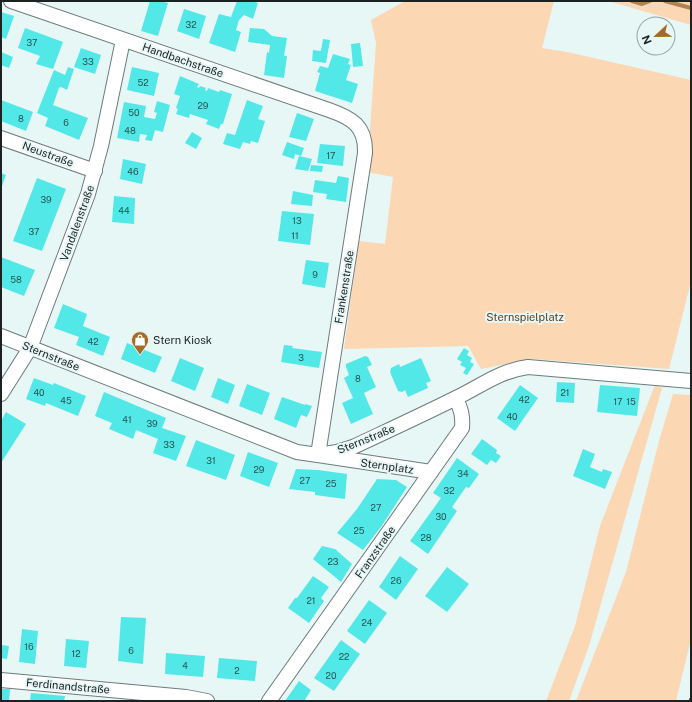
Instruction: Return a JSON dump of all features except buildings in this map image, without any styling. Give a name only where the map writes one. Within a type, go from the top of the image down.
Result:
[{"type":"street","name":"Handbachstraße","points":[[11,1],[329,110],[354,122]]},
{"type":"street","name":"Vandalenstraße","points":[[1,394],[30,348],[79,221],[95,171],[123,40]]},
{"type":"street","name":"Frankenstraße","points":[[318,455],[365,144],[364,136],[354,122]]},
{"type":"street","name":"Neustraße","points":[[1,138],[95,171]]},
{"type":"street","name":"Sternstraße","points":[[1,336],[297,452],[318,455],[337,452],[353,447],[456,399],[496,376],[516,368],[528,367],[691,381]]},
{"type":"street","name":"Franzstraße","points":[[269,701],[462,428],[462,411],[456,399]]},
{"type":"street","name":"Sternplatz","points":[[318,455],[431,472]]},
{"type":"street","name":"Ferdinandstraße","points":[[1,680],[186,697],[207,701]]},
{"type":"green space","name":"Sternspielplatz","points":[[405,1],[554,1],[542,48],[567,52],[691,80],[691,281],[669,369],[532,359],[481,369],[468,346],[344,349],[359,241],[385,244],[393,177],[367,172],[376,43],[371,20]]},
{"type":"green space","points":[[608,1],[691,1],[691,25],[676,21],[676,16],[660,16]]},
{"type":"green space","points":[[655,385],[662,388],[589,646],[569,701],[546,701],[575,626],[600,526]]},
{"type":"green space","points":[[673,394],[691,395],[691,639],[676,701],[576,701],[626,572],[659,441]]},
{"type":"waterway","points":[[632,1],[642,4],[650,1]]},
{"type":"waterway","points":[[665,1],[691,8]]},
{"type":"place","name":"Stern Kiosk","points":[[140,355]]}]
